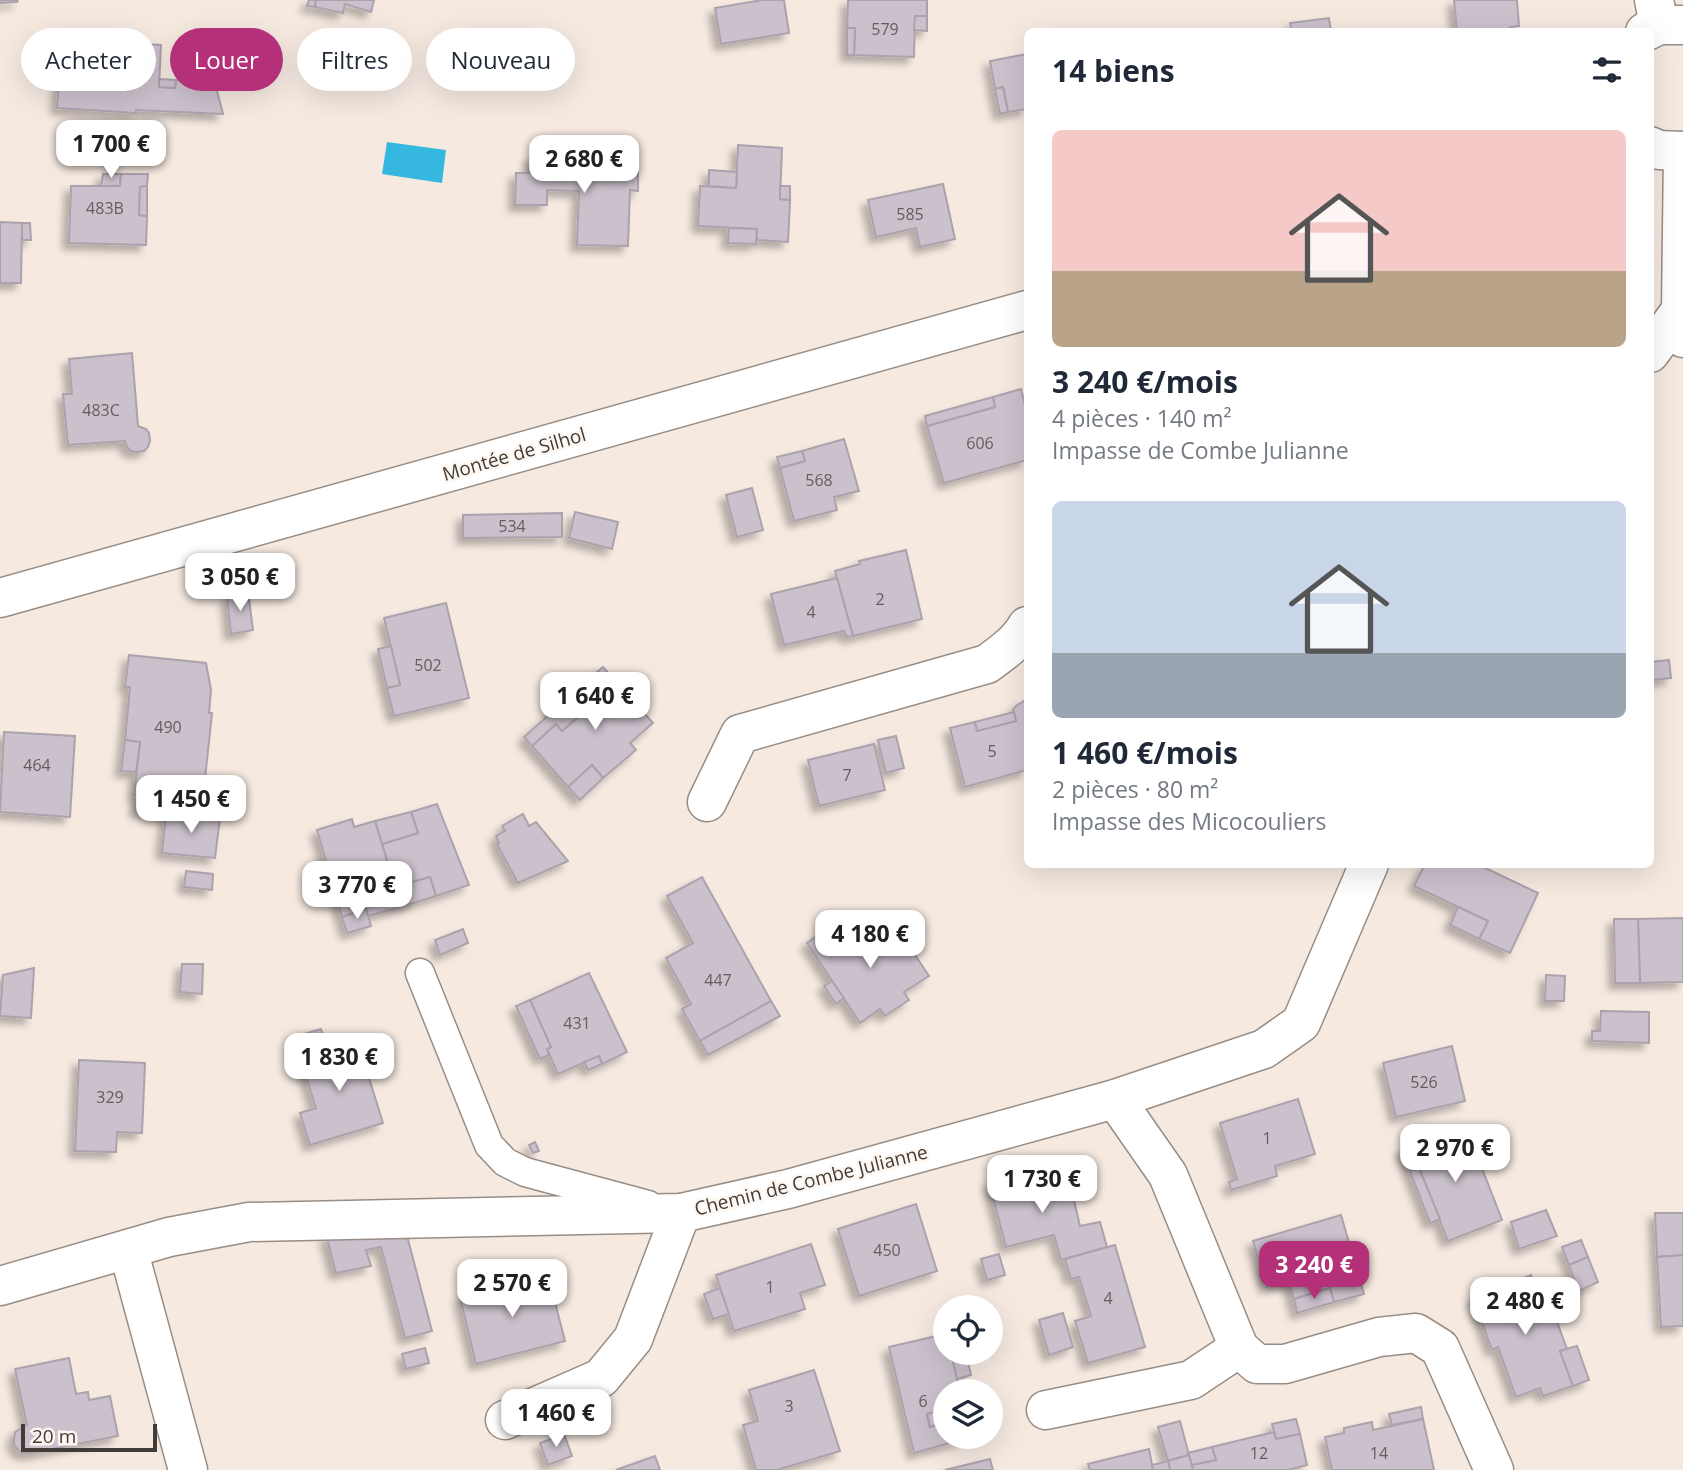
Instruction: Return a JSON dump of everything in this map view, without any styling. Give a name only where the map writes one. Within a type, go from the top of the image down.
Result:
[{"type":"street","points":[[1654,148],[1683,151],[1682,324],[1654,349]]},
{"type":"street","name":"Montée de Silhol","points":[[0,598],[1024,311]]},
{"type":"street","points":[[706,802],[740,734],[987,664],[1024,632]]},
{"type":"street","name":"Chemin de Combe Julianne","points":[[0,1286],[169,1237],[249,1222],[681,1213],[788,1189],[1115,1099],[1264,1049],[1301,1023],[1367,868]]},
{"type":"street","points":[[1115,1099],[1168,1175],[1239,1348],[1257,1364],[1286,1364],[1379,1337],[1416,1333],[1440,1348],[1494,1470]]},
{"type":"street","points":[[505,1420],[601,1378],[634,1339],[681,1213]]},
{"type":"street","points":[[128,1249],[188,1470]]},
{"type":"street","points":[[1046,1410],[1191,1380],[1239,1348]]},
{"type":"lane","points":[[420,974],[489,1144],[505,1162],[525,1172],[681,1213]]},
{"type":"water","points":[[387,142],[446,150],[442,183],[382,174]]},
{"type":"building","points":[[0,0],[18,0],[0,3]]},
{"type":"building","points":[[309,0],[316,0],[315,7],[307,6]]},
{"type":"building","points":[[316,0],[374,0],[371,12],[345,4],[343,13],[315,7]]},
{"type":"building","points":[[762,0],[784,0],[789,33],[721,44],[715,8]]},
{"type":"building","points":[[848,0],[927,0],[927,16],[915,16],[914,57],[854,55],[855,28],[847,28]]},
{"type":"building","points":[[1454,0],[1517,0],[1519,26],[1457,28]]},
{"type":"building","points":[[915,16],[927,16],[927,31],[914,30]]},
{"type":"building","points":[[1329,18],[1330,28],[1291,28],[1290,23]]},
{"type":"building","points":[[847,28],[855,28],[854,55],[847,55]]},
{"type":"building","points":[[156,45],[161,45],[159,87],[170,88],[170,91],[217,91],[223,114],[136,110],[136,113],[57,108],[58,91],[156,91]]},
{"type":"building","points":[[1024,55],[1024,109],[1008,112],[1003,87],[995,89],[990,61]]},
{"type":"building","points":[[159,79],[170,80],[170,88],[159,87]]},
{"type":"building","points":[[1003,87],[1008,112],[1000,114],[995,89]]},
{"type":"building","points":[[738,145],[782,148],[780,199],[790,200],[788,242],[757,240],[757,229],[698,226],[700,186],[736,188]]},
{"type":"building","points":[[530,156],[597,158],[597,168],[638,169],[638,191],[630,190],[628,246],[577,245],[579,191],[547,190],[547,205],[515,205],[516,173],[530,173]]},
{"type":"building","points":[[709,170],[737,172],[736,188],[709,186]]},
{"type":"building","points":[[103,174],[121,174],[120,186],[101,186]]},
{"type":"building","points":[[121,174],[148,174],[147,186],[140,187],[139,215],[147,216],[146,245],[69,243],[71,186],[120,186]]},
{"type":"building","points":[[943,184],[955,239],[920,247],[916,228],[876,237],[868,200]]},
{"type":"building","points":[[147,186],[147,216],[139,215],[140,187]]},
{"type":"building","points":[[780,186],[790,186],[790,200],[780,199]]},
{"type":"building","points":[[0,222],[22,223],[21,283],[0,283]]},
{"type":"building","points":[[22,223],[30,223],[31,240],[22,240]]},
{"type":"building","points":[[729,228],[757,229],[756,244],[728,243]]},
{"type":"building","points":[[132,353],[138,426],[149,433],[148,447],[144,451],[131,451],[125,441],[68,445],[63,394],[72,394],[69,359]]},
{"type":"building","points":[[1021,389],[1024,401],[1024,461],[944,483],[927,426],[995,407],[993,397]]},
{"type":"building","points":[[993,397],[995,407],[927,426],[925,416]]},
{"type":"building","points":[[844,439],[859,491],[834,497],[837,510],[794,521],[780,468],[805,461],[802,451]]},
{"type":"building","points":[[802,451],[805,461],[780,468],[777,457]]},
{"type":"building","points":[[752,488],[763,530],[737,537],[726,495]]},
{"type":"building","points":[[575,512],[618,522],[612,549],[569,538]]},
{"type":"building","points":[[562,513],[562,537],[463,538],[463,515]]},
{"type":"building","points":[[906,550],[922,619],[853,636],[835,571],[860,564],[859,561]]},
{"type":"building","points":[[837,578],[853,636],[847,637],[844,631],[784,645],[771,594]]},
{"type":"building","points":[[248,592],[253,630],[231,634],[227,595]]},
{"type":"building","points":[[446,603],[469,698],[394,716],[387,688],[400,685],[384,618]]},
{"type":"building","points":[[391,646],[400,685],[387,688],[378,649]]},
{"type":"building","points":[[129,655],[206,663],[211,690],[209,713],[212,713],[201,817],[164,813],[156,797],[134,795],[140,742],[125,740],[130,687],[125,687]]},
{"type":"building","points":[[1669,660],[1671,678],[1654,680],[1654,662]]},
{"type":"building","points":[[603,667],[653,723],[630,743],[636,750],[603,778],[592,765],[568,787],[532,746],[556,724],[562,731],[594,703],[580,687]]},
{"type":"building","points":[[580,687],[594,703],[562,731],[556,724],[532,746],[524,737]]},
{"type":"building","points":[[1024,701],[1024,771],[965,787],[950,728],[975,722],[977,731],[1016,721],[1013,710]]},
{"type":"building","points":[[1014,712],[1016,721],[977,731],[975,722]]},
{"type":"building","points":[[4,732],[75,736],[70,817],[0,812]]},
{"type":"building","points":[[896,736],[904,768],[886,773],[878,740]]},
{"type":"building","points":[[125,740],[140,742],[136,772],[121,771]]},
{"type":"building","points":[[874,744],[885,790],[819,806],[808,760]]},
{"type":"building","points":[[592,765],[603,778],[580,800],[568,787]]},
{"type":"building","points":[[137,796],[156,797],[164,813],[136,811]]},
{"type":"building","points":[[437,804],[469,885],[436,896],[430,877],[395,887],[382,844],[418,833],[411,812]]},
{"type":"building","points":[[411,812],[418,833],[382,844],[375,821]]},
{"type":"building","points":[[166,813],[220,818],[215,858],[162,853]]},
{"type":"building","points":[[523,814],[529,826],[536,822],[568,861],[518,883],[497,844],[499,843],[496,836],[505,831],[502,826]]},
{"type":"building","points":[[352,819],[354,827],[375,821],[401,907],[368,916],[366,909],[342,917],[317,830]]},
{"type":"building","points":[[1423,868],[1485,868],[1538,893],[1510,953],[1479,939],[1488,921],[1414,886]]},
{"type":"building","points":[[186,871],[213,874],[212,890],[184,887]]},
{"type":"building","points":[[430,877],[436,896],[401,907],[395,887]]},
{"type":"building","points":[[702,877],[771,1001],[700,1041],[682,1009],[691,1004],[666,958],[693,943],[667,896]]},
{"type":"building","points":[[1458,907],[1488,921],[1479,939],[1450,925]]},
{"type":"building","points":[[366,909],[371,926],[347,933],[342,917]]},
{"type":"building","points":[[1683,918],[1683,982],[1640,983],[1638,919]]},
{"type":"building","points":[[1614,919],[1638,919],[1640,983],[1615,983]]},
{"type":"building","points":[[894,923],[929,976],[904,992],[909,1000],[885,1016],[880,1009],[860,1023],[807,943],[834,924],[851,949]]},
{"type":"building","points":[[463,929],[468,943],[440,955],[435,940]]},
{"type":"building","points":[[182,964],[203,964],[202,994],[180,992]]},
{"type":"building","points":[[34,968],[31,1018],[0,1016],[3,975]]},
{"type":"building","points":[[589,973],[627,1052],[602,1064],[599,1056],[558,1074],[547,1049],[551,1047],[530,1000]]},
{"type":"building","points":[[1546,975],[1565,976],[1564,1001],[1545,1001]]},
{"type":"building","points":[[832,981],[844,998],[836,1004],[824,986]]},
{"type":"building","points":[[530,1000],[551,1047],[547,1049],[549,1055],[540,1059],[516,1006]]},
{"type":"building","points":[[771,1001],[780,1016],[708,1055],[700,1041]]},
{"type":"building","points":[[1601,1011],[1649,1012],[1649,1043],[1592,1041],[1592,1031],[1600,1031]]},
{"type":"building","points":[[321,1029],[327,1049],[300,1057],[294,1037]]},
{"type":"building","points":[[357,1039],[383,1123],[310,1145],[300,1113],[316,1108],[300,1057]]},
{"type":"building","points":[[1452,1046],[1465,1101],[1396,1117],[1383,1063]]},
{"type":"building","points":[[599,1056],[602,1064],[588,1070],[584,1062]]},
{"type":"building","points":[[79,1060],[145,1063],[142,1133],[117,1132],[116,1152],[75,1151]]},
{"type":"building","points":[[1298,1099],[1315,1154],[1275,1166],[1277,1176],[1231,1190],[1229,1182],[1237,1179],[1220,1123]]},
{"type":"building","points":[[1468,1132],[1502,1220],[1448,1241],[1419,1168],[1410,1171],[1401,1149]]},
{"type":"building","points":[[535,1142],[539,1151],[533,1153],[529,1145]]},
{"type":"building","points":[[1064,1162],[1073,1196],[1054,1201],[1045,1166]]},
{"type":"building","points":[[1045,1166],[1054,1201],[1073,1196],[1080,1226],[1100,1222],[1107,1247],[1061,1260],[1054,1235],[1006,1247],[989,1182]]},
{"type":"building","points":[[1419,1168],[1440,1219],[1430,1223],[1410,1171]]},
{"type":"building","points":[[916,1204],[937,1271],[859,1296],[838,1229]]},
{"type":"building","points":[[1546,1210],[1557,1236],[1519,1249],[1511,1222]]},
{"type":"building","points":[[1655,1213],[1683,1213],[1683,1255],[1657,1257]]},
{"type":"building","points":[[1341,1215],[1364,1294],[1334,1302],[1330,1288],[1294,1299],[1288,1281],[1266,1287],[1253,1241]]},
{"type":"building","points":[[406,1232],[432,1331],[405,1338],[381,1247],[366,1250],[371,1266],[336,1273],[326,1235]]},
{"type":"building","points":[[1581,1240],[1588,1257],[1569,1265],[1562,1247]]},
{"type":"building","points":[[811,1244],[825,1285],[800,1293],[805,1309],[734,1331],[716,1275]]},
{"type":"building","points":[[1115,1245],[1145,1347],[1088,1363],[1075,1321],[1091,1316],[1079,1277],[1071,1279],[1065,1259]]},
{"type":"building","points":[[999,1254],[1005,1275],[987,1280],[981,1259]]},
{"type":"building","points":[[1683,1255],[1683,1326],[1661,1327],[1657,1257]]},
{"type":"building","points":[[1588,1257],[1598,1282],[1579,1291],[1569,1265]]},
{"type":"building","points":[[548,1275],[565,1341],[476,1364],[460,1297]]},
{"type":"building","points":[[1531,1275],[1541,1303],[1549,1300],[1567,1349],[1560,1351],[1573,1386],[1543,1396],[1540,1388],[1516,1397],[1498,1347],[1492,1350],[1473,1297]]},
{"type":"building","points":[[720,1288],[729,1314],[713,1319],[704,1294]]},
{"type":"building","points":[[1330,1288],[1334,1302],[1297,1313],[1294,1299]]},
{"type":"building","points":[[1063,1313],[1073,1347],[1049,1355],[1039,1320]]},
{"type":"building","points":[[933,1337],[933,1365],[954,1365],[957,1379],[933,1379],[933,1413],[927,1414],[930,1427],[933,1426],[933,1448],[914,1453],[889,1347]]},
{"type":"building","points":[[1577,1346],[1589,1380],[1573,1386],[1560,1351]]},
{"type":"building","points":[[425,1348],[429,1363],[406,1369],[402,1354]]},
{"type":"building","points":[[69,1358],[76,1394],[88,1392],[89,1400],[110,1396],[118,1436],[21,1453],[14,1445],[15,1432],[27,1425],[15,1369]]},
{"type":"building","points":[[954,1365],[969,1365],[971,1375],[957,1379]]},
{"type":"building","points":[[814,1370],[840,1451],[777,1470],[756,1470],[743,1425],[758,1421],[749,1390]]},
{"type":"building","points":[[1421,1407],[1423,1419],[1392,1425],[1389,1414]]},
{"type":"building","points":[[933,1413],[933,1426],[930,1427],[927,1414]]},
{"type":"building","points":[[1296,1419],[1300,1434],[1276,1439],[1272,1424]]},
{"type":"building","points":[[1423,1419],[1434,1470],[1332,1470],[1325,1437],[1344,1433],[1344,1428],[1372,1422],[1373,1430]]},
{"type":"building","points":[[1180,1421],[1189,1455],[1168,1461],[1158,1427]]},
{"type":"building","points":[[1274,1432],[1276,1439],[1300,1434],[1307,1465],[1288,1470],[1193,1470],[1192,1465],[1216,1460],[1212,1447]]},
{"type":"building","points":[[564,1434],[572,1456],[548,1465],[540,1443]]},
{"type":"building","points":[[1212,1447],[1216,1460],[1192,1465],[1188,1453]]},
{"type":"building","points":[[1149,1449],[1153,1470],[1090,1470],[1088,1464]]},
{"type":"building","points":[[1189,1455],[1193,1470],[1170,1470],[1168,1461]]},
{"type":"building","points":[[655,1456],[660,1470],[616,1470]]},
{"type":"building","points":[[990,1459],[993,1470],[945,1470]]},
{"type":"building","points":[[1168,1461],[1170,1470],[1153,1470],[1152,1465]]}]
